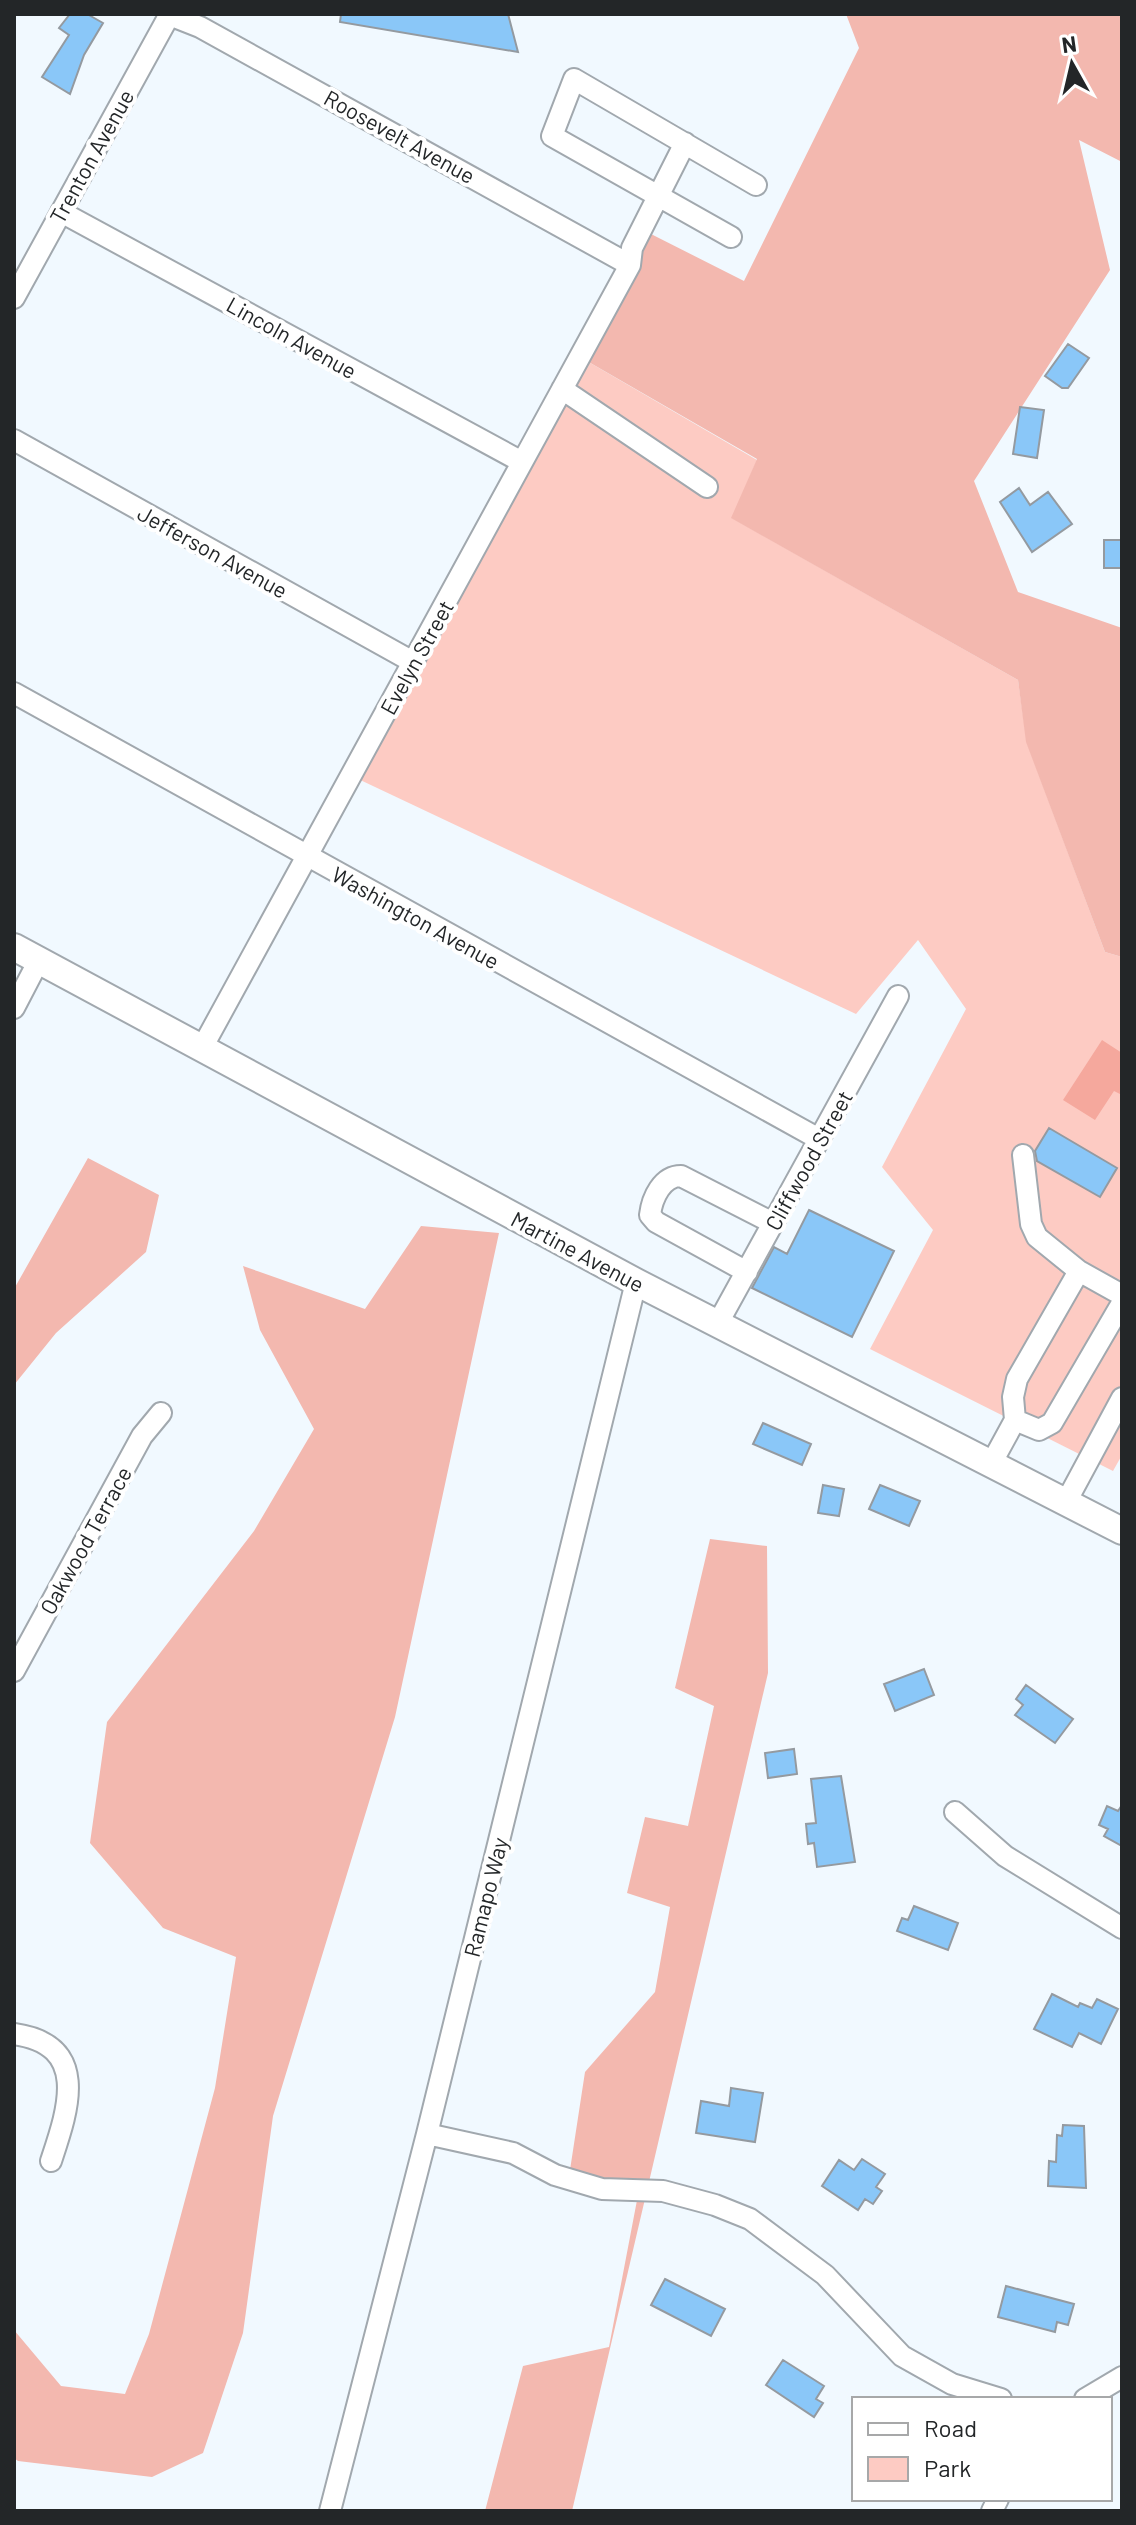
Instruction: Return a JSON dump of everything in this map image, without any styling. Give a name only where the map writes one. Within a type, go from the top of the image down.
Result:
[{"type":"main road","name":"Martine Avenue","points":[[14,947],[636,1282],[1122,1531]]},
{"type":"street","name":"Trenton Avenue","points":[[14,298],[169,14]]},
{"type":"street","name":"Roosevelt Avenue","points":[[169,14],[228,42],[630,265]]},
{"type":"street","points":[[731,237],[552,136],[574,79],[756,185]]},
{"type":"street","name":"Evelyn Street","points":[[202,1048],[630,265],[632,248],[685,143]]},
{"type":"street","name":"Lincoln Avenue","points":[[61,212],[522,462]]},
{"type":"street","points":[[562,389],[707,487]]},
{"type":"street","name":"Jefferson Avenue","points":[[14,440],[413,662]]},
{"type":"street","name":"Washington Avenue","points":[[14,693],[819,1139]]},
{"type":"street","points":[[14,1008],[39,960]]},
{"type":"street","name":"Cliffwood Street","points":[[718,1323],[898,996]]},
{"type":"street","points":[[1023,1155],[1031,1224],[1037,1237],[1079,1271],[1122,1295]]},
{"type":"street","points":[[747,1272],[656,1222],[650,1215],[651,1203],[662,1185],[673,1176],[681,1176],[773,1223]]},
{"type":"street","points":[[991,1464],[1015,1420],[1013,1397],[1017,1379],[1079,1271]]},
{"type":"street","name":"Ramapo Way","points":[[330,2511],[427,2134],[636,1282]]},
{"type":"street","points":[[1015,1420],[1039,1430],[1052,1423],[1122,1303]]},
{"type":"street","points":[[1066,1502],[1122,1398]]},
{"type":"street","name":"Oakwood Terrace","points":[[14,1671],[142,1436],[161,1413]]},
{"type":"street","points":[[955,1812],[1005,1856],[1122,1928]]},
{"type":"street","points":[[14,2034],[48,2046],[67,2072],[71,2091],[68,2111],[51,2161]]},
{"type":"street","points":[[427,2134],[513,2153],[555,2175],[602,2189],[663,2191],[715,2205],[750,2219],[825,2275],[902,2356],[952,2384],[994,2397]]},
{"type":"street","points":[[1088,2397],[1122,2377]]},
{"type":"green space","points":[[580,357],[757,460],[732,518],[1018,680],[1027,743],[1105,952],[1122,957],[1122,1455],[1113,1471],[870,1349],[933,1230],[882,1167],[966,1009],[918,940],[856,1014],[356,778]]},
{"type":"shaded area","points":[[846,14],[1122,14],[1122,162],[1079,140],[1110,270],[974,481],[1018,592],[1122,628],[1122,957],[1105,952],[1026,742],[1018,680],[731,518],[757,459],[580,357],[645,231],[744,281],[859,48]]},
{"type":"shaded area","points":[[1102,1040],[1122,1053],[1122,1095],[1114,1091],[1095,1120],[1063,1100]]},
{"type":"shaded area","points":[[88,1158],[159,1195],[146,1252],[56,1333],[14,1385],[14,1289]]},
{"type":"shaded area","points":[[421,1226],[499,1233],[395,1717],[273,2116],[243,2333],[203,2453],[152,2477],[18,2461],[14,2458],[14,2330],[61,2386],[125,2394],[149,2334],[215,2088],[236,1957],[163,1928],[90,1843],[107,1722],[254,1531],[314,1429],[260,1330],[243,1266],[365,1309]]},
{"type":"shaded area","points":[[710,1539],[767,1546],[768,1673],[572,2511],[485,2511],[523,2366],[609,2347],[638,2195],[568,2183],[585,2072],[655,1992],[670,1907],[627,1893],[645,1817],[688,1826],[714,1706],[675,1688]]},
{"type":"building","points":[[70,14],[87,14],[103,23],[84,55],[70,94],[42,77],[69,35],[59,28]]},
{"type":"building","points":[[341,14],[508,14],[518,52],[340,22]]},
{"type":"building","points":[[1068,344],[1089,358],[1068,388],[1062,388],[1045,376]]},
{"type":"building","points":[[1020,407],[1044,410],[1037,458],[1013,454]]},
{"type":"building","points":[[1019,488],[1030,505],[1048,492],[1072,524],[1032,552],[1000,502]]},
{"type":"building","points":[[1104,540],[1122,540],[1122,568],[1104,568]]},
{"type":"building","points":[[1049,1128],[1117,1168],[1100,1197],[1037,1161],[1035,1151]]},
{"type":"building","points":[[809,1210],[894,1251],[852,1337],[752,1288],[774,1247],[787,1254]]},
{"type":"building","points":[[763,1423],[811,1444],[802,1465],[753,1444]]},
{"type":"building","points":[[823,1485],[844,1489],[839,1516],[818,1513]]},
{"type":"building","points":[[880,1485],[920,1501],[909,1526],[869,1509]]},
{"type":"building","points":[[924,1669],[934,1695],[895,1711],[884,1684]]},
{"type":"building","points":[[1026,1685],[1073,1719],[1055,1743],[1015,1715],[1023,1705],[1016,1699]]},
{"type":"building","points":[[794,1749],[797,1774],[768,1778],[765,1753]]},
{"type":"building","points":[[841,1776],[855,1862],[817,1867],[814,1843],[808,1844],[806,1824],[816,1823],[811,1779]]},
{"type":"building","points":[[1122,1805],[1122,1846],[1104,1836],[1108,1829],[1099,1825],[1107,1806],[1118,1811]]},
{"type":"building","points":[[914,1906],[958,1923],[948,1950],[897,1931],[902,1918],[908,1920]]},
{"type":"building","points":[[1052,1994],[1078,2007],[1080,2003],[1092,2008],[1097,1999],[1118,2009],[1101,2044],[1079,2033],[1072,2047],[1034,2029]]},
{"type":"building","points":[[731,2088],[763,2093],[755,2142],[696,2133],[701,2101],[729,2106]]},
{"type":"building","points":[[1063,2125],[1084,2126],[1086,2188],[1048,2186],[1049,2161],[1056,2162],[1057,2135],[1062,2136]]},
{"type":"building","points":[[862,2159],[885,2174],[876,2187],[882,2191],[873,2204],[865,2199],[858,2210],[822,2186],[839,2160],[854,2170]]},
{"type":"building","points":[[665,2279],[725,2309],[711,2336],[651,2305]]},
{"type":"building","points":[[1006,2286],[1074,2304],[1068,2325],[1057,2322],[1055,2332],[998,2317]]},
{"type":"building","points":[[783,2360],[824,2386],[816,2399],[823,2403],[814,2417],[766,2385]]}]
